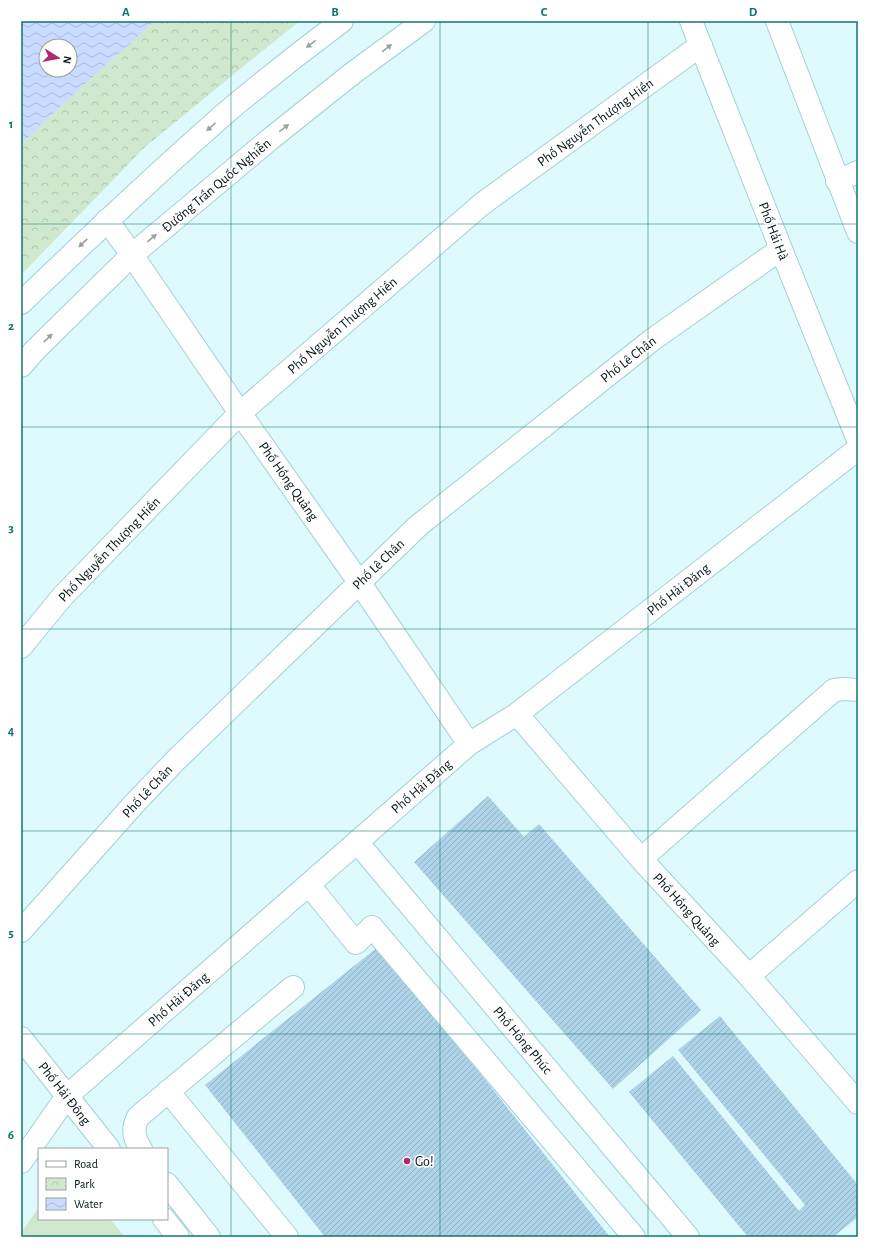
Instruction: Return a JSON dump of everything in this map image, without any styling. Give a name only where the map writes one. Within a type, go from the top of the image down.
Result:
[{"type":"street","points":[[21,303],[107,220],[229,111],[302,51],[342,21]]},
{"type":"street","name":"Đường Trần Quốc Nghiễn","points":[[21,366],[36,349],[132,255],[269,140],[354,73],[424,21]]},
{"type":"street","name":"Phố Hải Hà","points":[[691,21],[858,440]]},
{"type":"street","points":[[777,21],[837,181],[858,232]]},
{"type":"street","name":"Phố Nguyễn Thượng Hiền","points":[[21,647],[62,597],[240,413],[482,204],[701,45]]},
{"type":"street","points":[[837,181],[858,172]]},
{"type":"street","name":"Phố Hồng Quảng","points":[[107,220],[240,413],[360,582],[469,744]]},
{"type":"street","name":"Phố Lê Chân","points":[[21,931],[134,804],[176,760],[419,525],[640,349],[781,249]]},
{"type":"street","name":"Phố Hải Đăng","points":[[21,1162],[67,1096],[469,744],[518,714],[858,449]]},
{"type":"street","points":[[641,859],[834,690],[858,690]]},
{"type":"street","name":"Phố Hồng Quảng","points":[[518,714],[641,859],[748,976],[857,1099]]},
{"type":"street","name":"Phố Hồng Phúc","points":[[357,842],[688,1237]]},
{"type":"street","points":[[748,976],[858,881]]},
{"type":"street","points":[[309,885],[356,943],[372,927],[634,1237]]},
{"type":"street","points":[[140,1148],[136,1142],[134,1124],[138,1117],[293,987]]},
{"type":"street","name":"Phố Hải Đông","points":[[21,1038],[108,1148]]},
{"type":"street","points":[[168,1091],[287,1237]]},
{"type":"street","points":[[168,1185],[209,1237]]},
{"type":"street","points":[[165,1220],[178,1237]]},
{"type":"green space","points":[[155,21],[300,21],[144,148],[21,275],[21,144]]},
{"type":"green space","points":[[38,1208],[38,1220],[111,1220],[125,1237],[21,1237],[21,1233]]},
{"type":"water","points":[[21,21],[155,21],[21,144]]},
{"type":"building","points":[[488,796],[524,837],[539,824],[701,1010],[613,1089],[414,862]]},
{"type":"building","name":"Go!","points":[[379,946],[610,1237],[325,1237],[205,1085]]},
{"type":"building","points":[[720,1016],[858,1185],[858,1217],[833,1237],[748,1237],[629,1092],[673,1056],[799,1211],[805,1205],[678,1050]]},
{"type":"place","name":"Go!","points":[[407,1161]]}]
